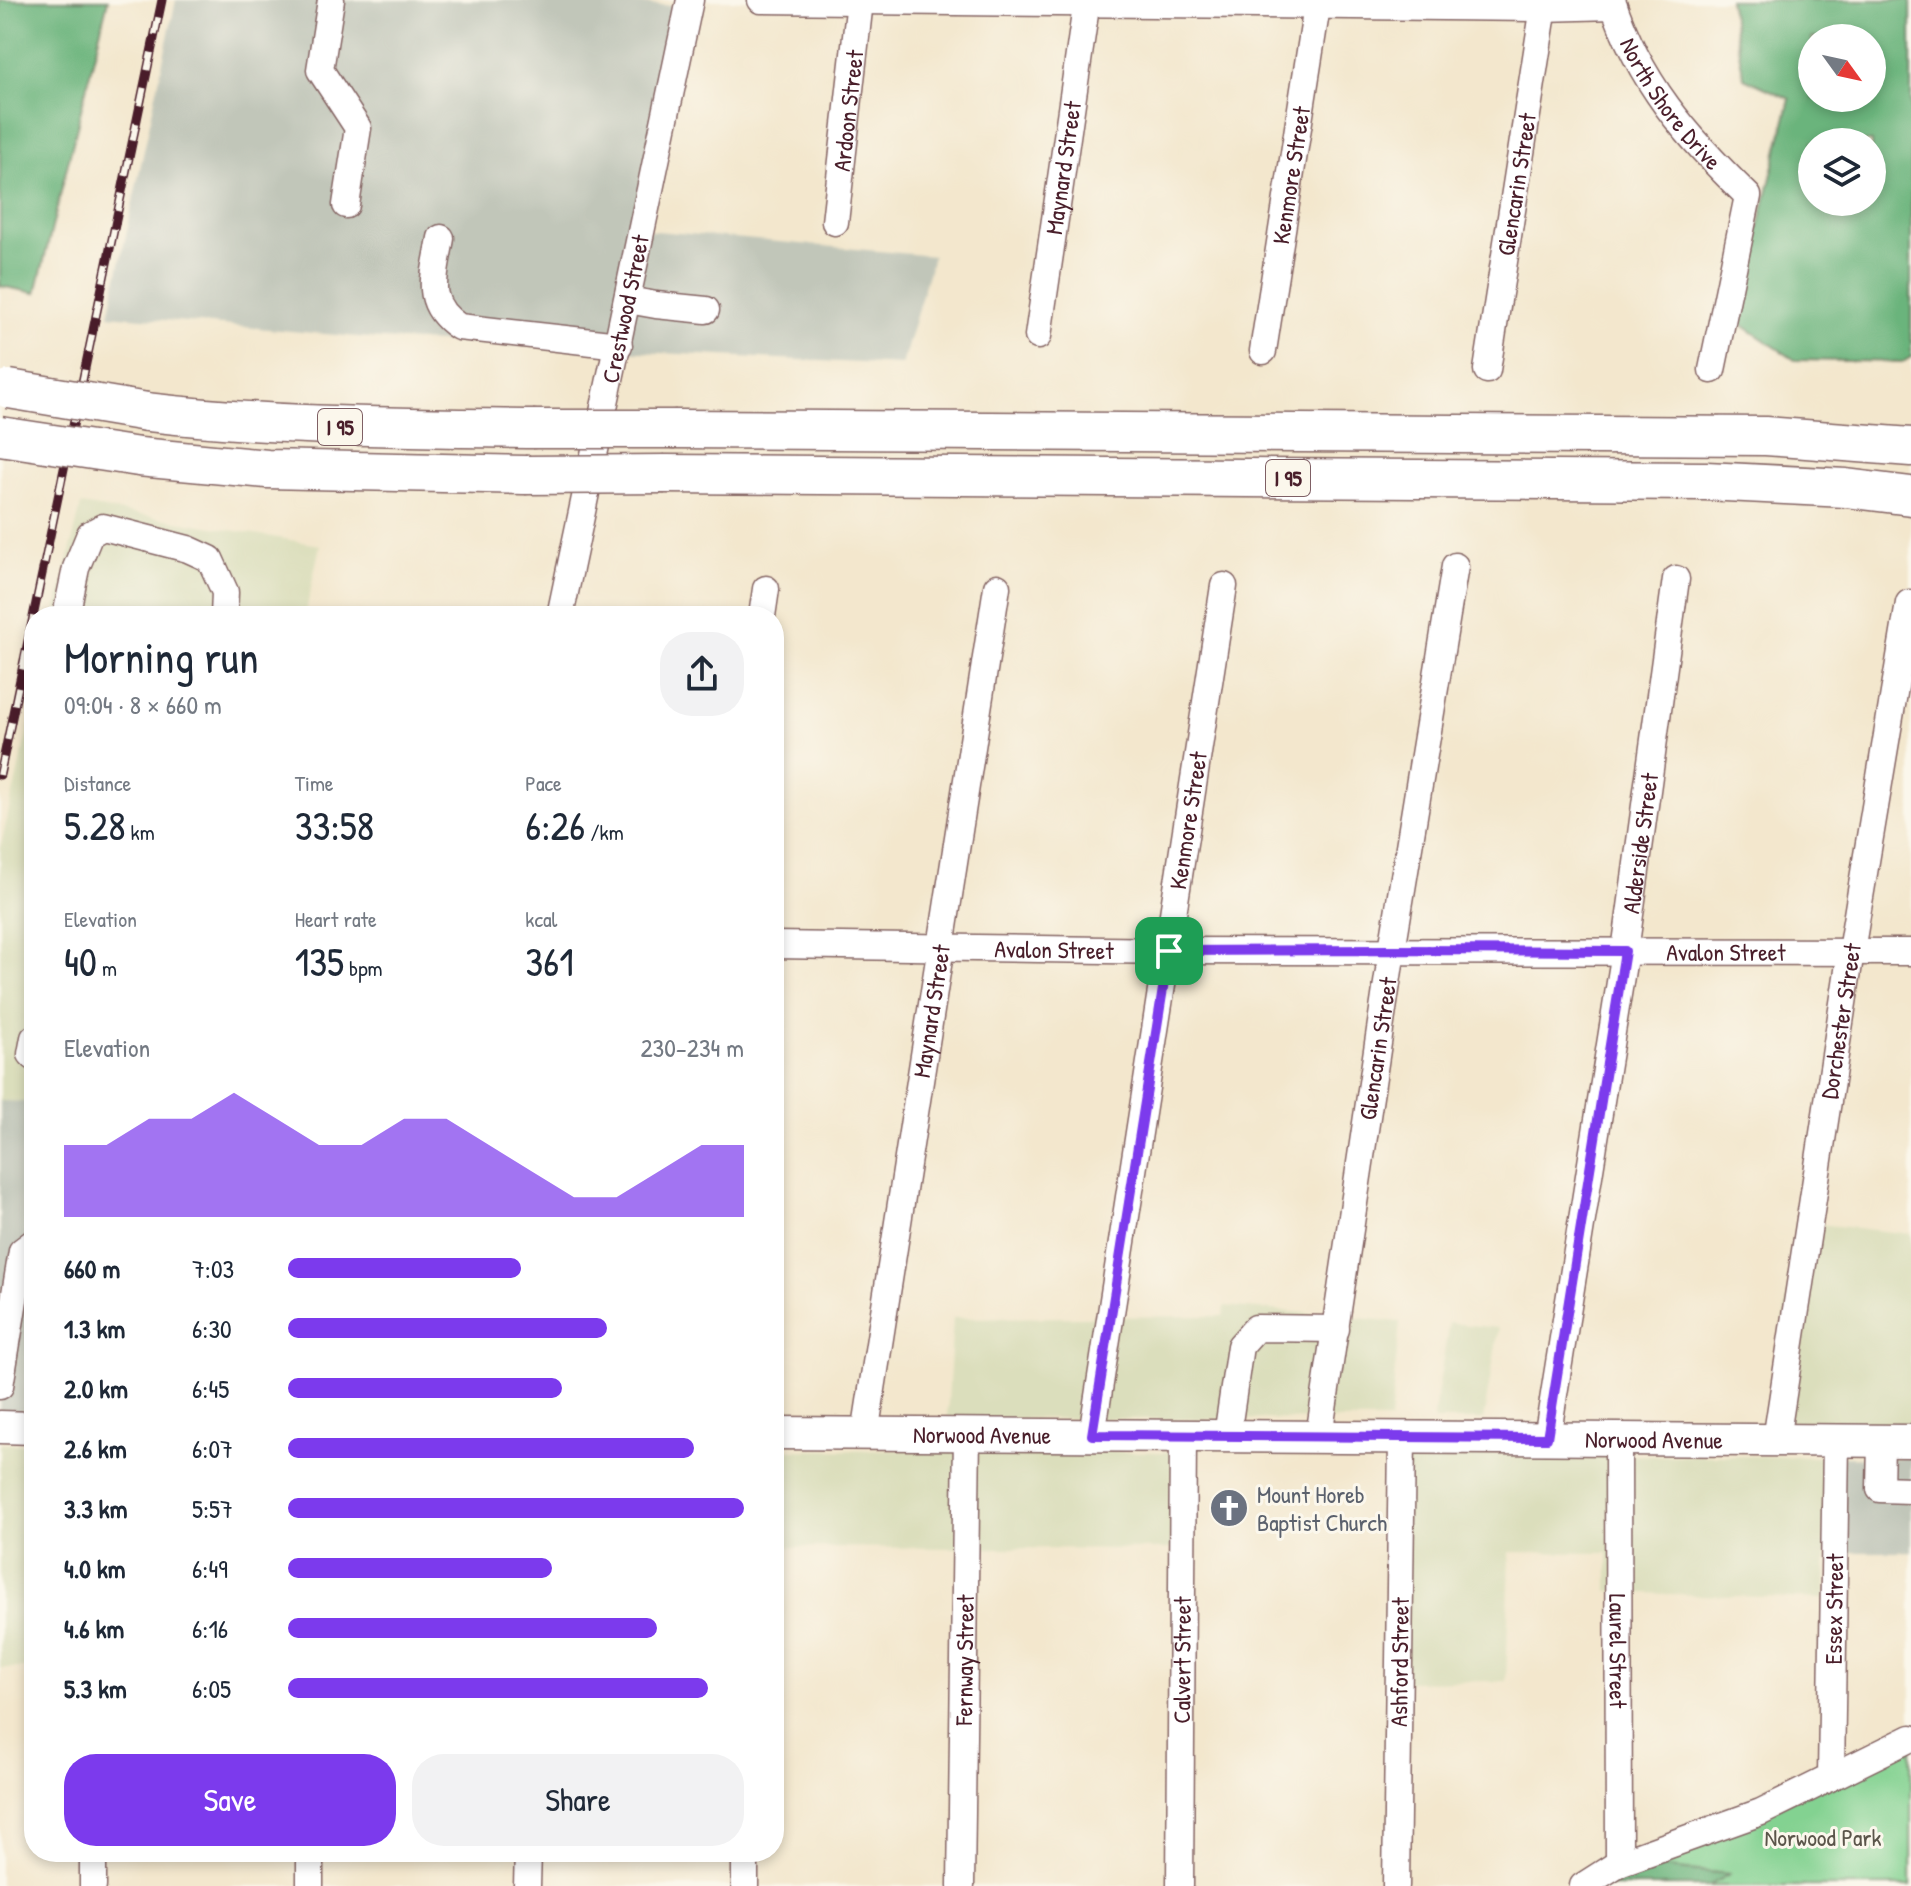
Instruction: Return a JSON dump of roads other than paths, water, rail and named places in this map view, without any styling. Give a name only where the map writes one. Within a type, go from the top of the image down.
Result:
[{"type":"highway","name":"I 95","points":[[4,389],[147,412],[335,427],[1740,436],[1911,447]]},
{"type":"highway","name":"I 95","points":[[0,436],[139,457],[267,469],[525,475],[1706,481],[1846,488],[1911,496]]},
{"type":"main road","points":[[0,1427],[24,1428]]},
{"type":"main road","name":"Norwood Avenue","points":[[784,1433],[1896,1441]]},
{"type":"street","points":[[331,0],[320,70],[358,128],[346,205]]},
{"type":"street","name":"Crestwood Street","points":[[562,606],[690,0]]},
{"type":"street","points":[[761,0],[1613,3]]},
{"type":"street","name":"Ardoon Street","points":[[835,222],[860,1]]},
{"type":"street","name":"Maynard Street","points":[[1038,336],[1087,2]]},
{"type":"street","name":"Kenmore Street","points":[[1263,351],[1318,2]]},
{"type":"street","name":"North Shore Drive","points":[[1613,3],[1639,63],[1674,118],[1748,196],[1712,370]]},
{"type":"street","name":"Glencarin Street","points":[[1487,370],[1544,4]]},
{"type":"street","points":[[441,238],[432,294],[444,317],[459,327],[619,345]]},
{"type":"street","points":[[628,300],[706,310]]},
{"type":"street","points":[[68,606],[76,568],[90,534],[103,527],[188,549],[210,559],[225,592],[224,606]]},
{"type":"street","name":"Glencarin Street","points":[[1319,1436],[1392,950],[1455,566]]},
{"type":"street","name":"Alderside Street","points":[[1547,1438],[1625,951],[1676,579]]},
{"type":"street","name":"Kenmore Street","points":[[1092,1435],[1224,586]]},
{"type":"street","name":"Maynard Street","points":[[865,1434],[997,587]]},
{"type":"street","points":[[763,606],[766,589]]},
{"type":"street","name":"Dorchester Street","points":[[1776,1440],[1851,951],[1909,603]]},
{"type":"street","name":"Avalon Street","points":[[784,945],[1169,951],[1911,952]]},
{"type":"street","points":[[0,1386],[24,1250]]},
{"type":"street","points":[[1227,1436],[1240,1346],[1246,1337],[1256,1328],[1336,1329]]},
{"type":"street","name":"Fernway Street","points":[[961,1886],[967,1434]]},
{"type":"street","name":"Calvert Street","points":[[1180,1886],[1183,1436]]},
{"type":"street","name":"Ashford Street","points":[[1396,1886],[1402,1438]]},
{"type":"street","name":"Laurel Street","points":[[1618,1439],[1619,1863]]},
{"type":"street","name":"Essex Street","points":[[1831,1777],[1836,1441]]},
{"type":"street","points":[[1896,1441],[1880,1489],[1911,1490]]},
{"type":"street","points":[[1583,1886],[1619,1863],[1761,1812],[1911,1738]]},
{"type":"street","points":[[93,1862],[93,1886]]},
{"type":"street","points":[[310,1862],[310,1886]]},
{"type":"street","points":[[527,1886],[528,1862]]},
{"type":"street","points":[[745,1862],[745,1886]]},
{"type":"railway","points":[[35,606],[162,0]]},
{"type":"railway","points":[[0,775],[24,660]]},
{"type":"place","name":"Mount Horeb Baptist Church","points":[[1229,1508]]},
{"type":"park label","name":"Norwood Park","points":[[1823,1837]]}]
